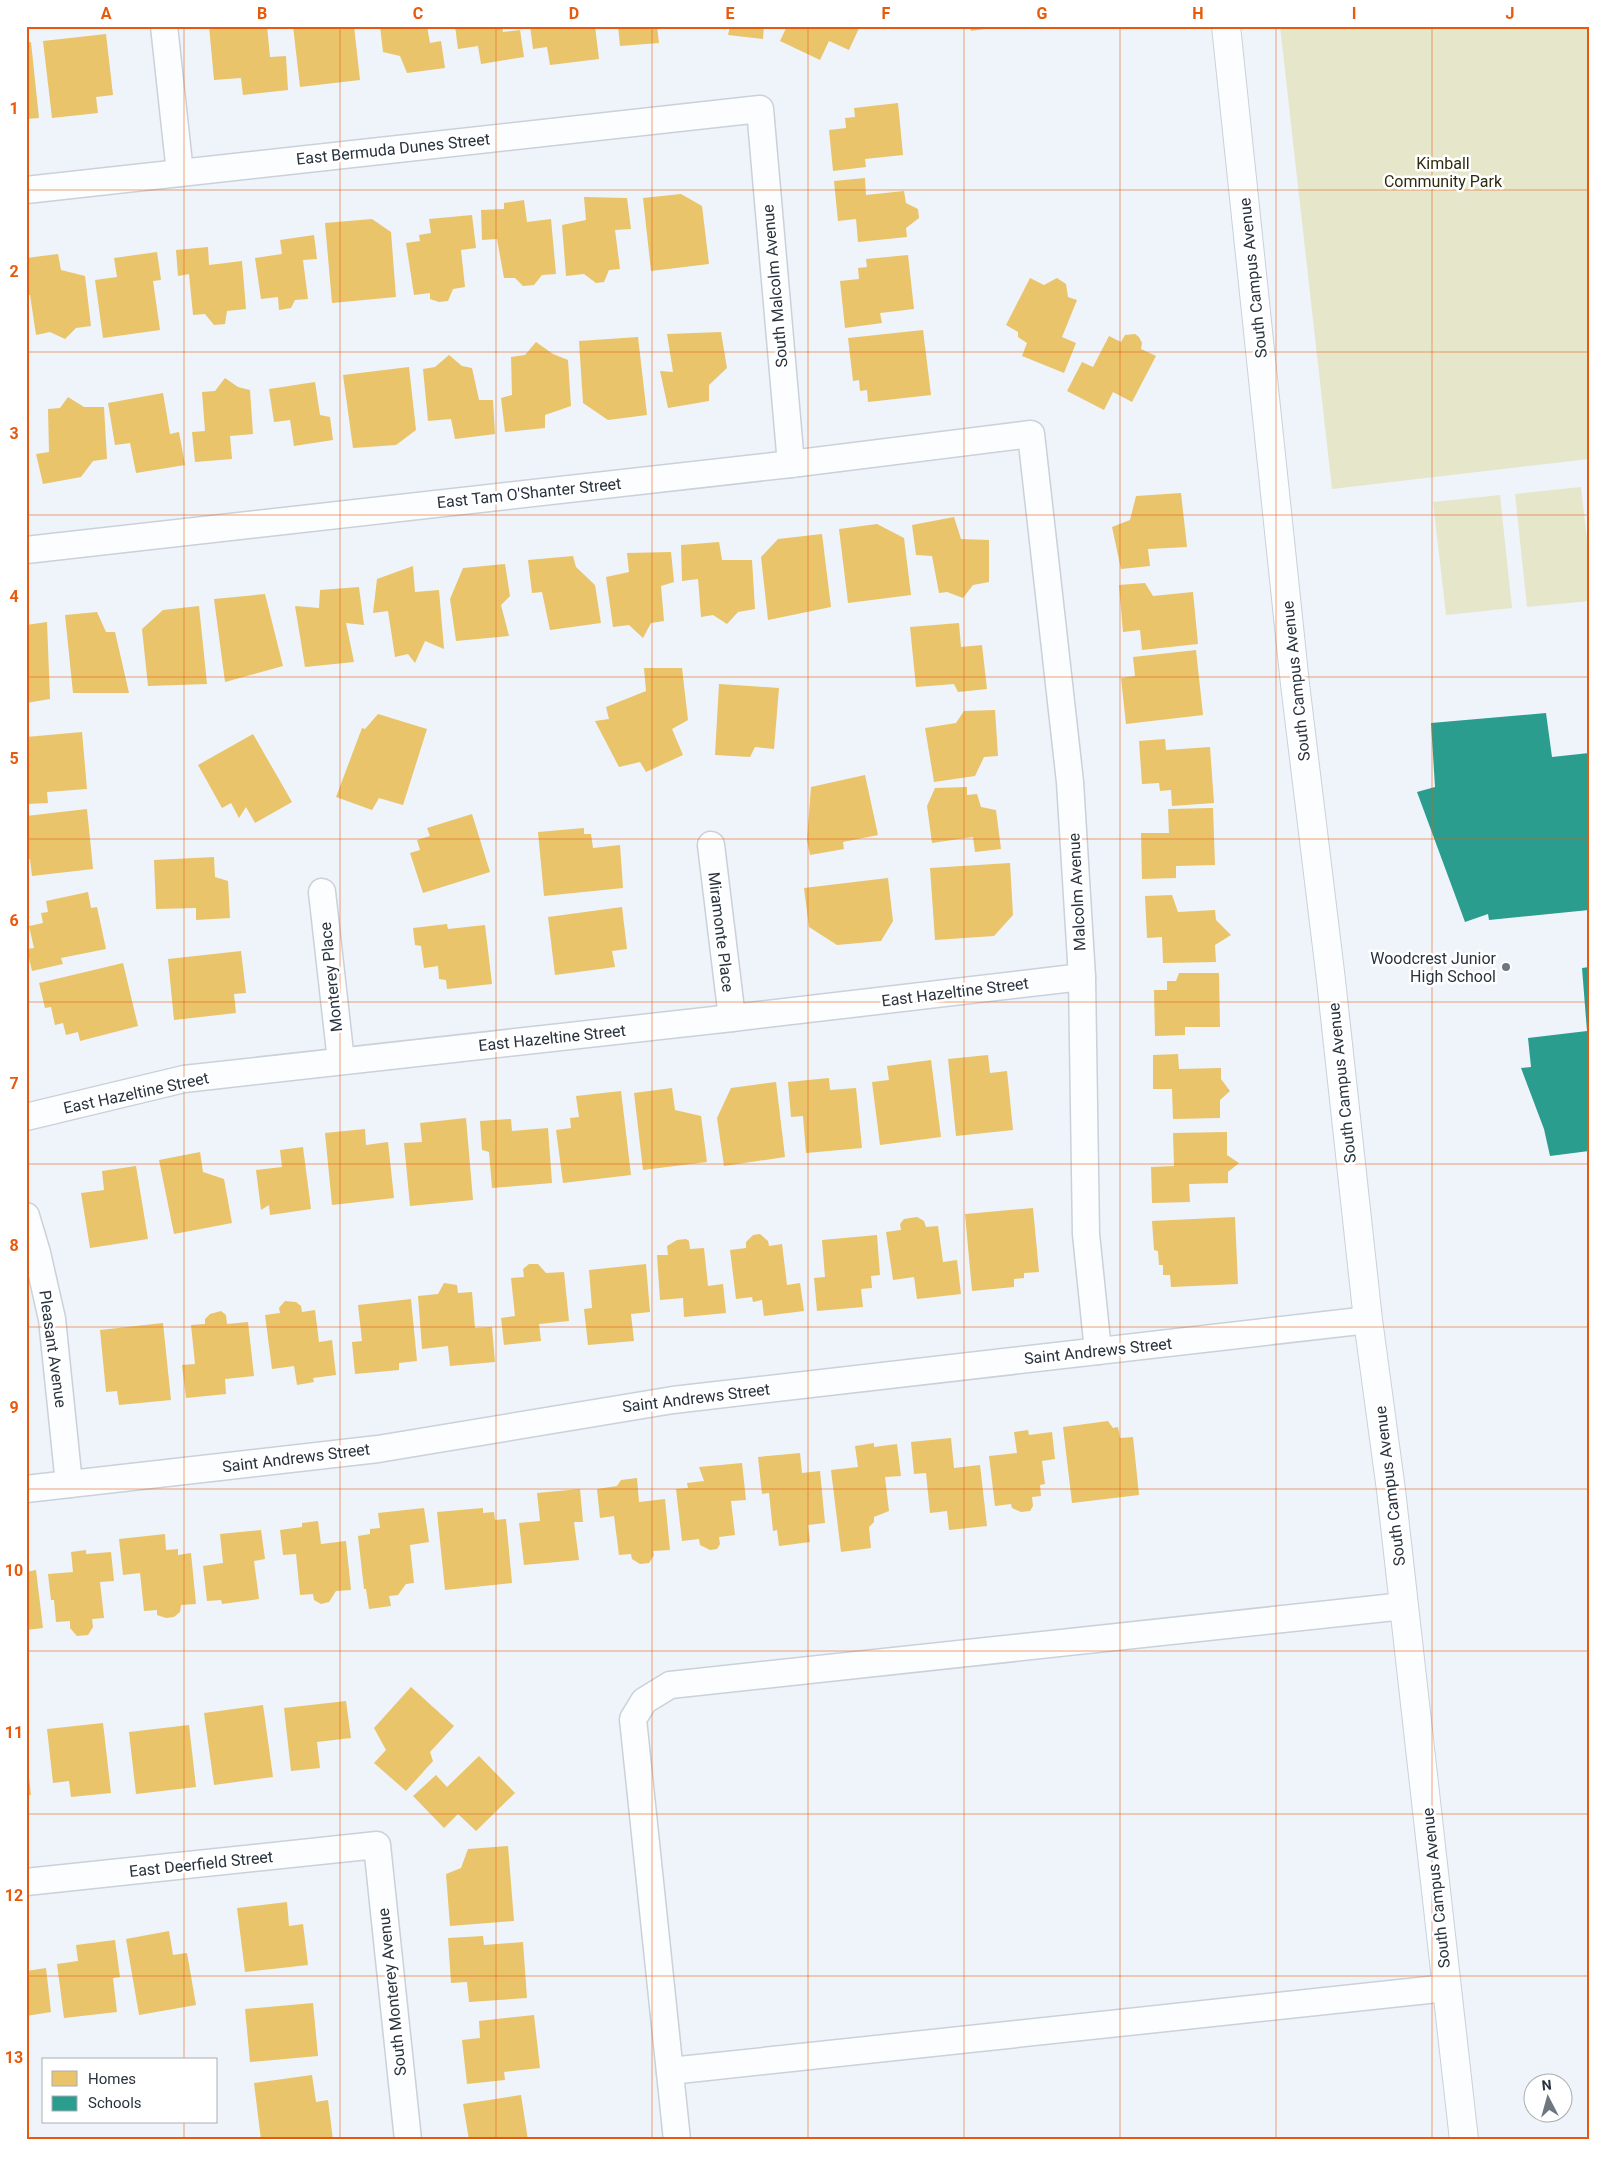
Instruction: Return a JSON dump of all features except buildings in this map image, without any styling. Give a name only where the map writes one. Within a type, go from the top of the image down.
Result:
[{"type":"street","points":[[164,26],[180,173]]},
{"type":"street","name":"South Campus Avenue","points":[[1226,26],[1294,674],[1331,980],[1368,1320],[1404,1606],[1464,2140]]},
{"type":"street","name":"East Bermuda Dunes Street","points":[[26,190],[760,109]]},
{"type":"street","name":"South Malcolm Avenue","points":[[760,109],[791,464]]},
{"type":"street","name":"East Tam O'Shanter Street","points":[[26,550],[791,464],[1031,434]]},
{"type":"street","name":"Malcolm Avenue","points":[[1031,434],[1070,782],[1082,977],[1086,1234],[1098,1352]]},
{"type":"street","name":"Miramonte Place","points":[[710,845],[732,1018]]},
{"type":"street","name":"Monterey Place","points":[[322,892],[341,1061]]},
{"type":"street","name":"East Hazeltine Street","points":[[26,1117],[184,1079],[1082,977]]},
{"type":"street","name":"Pleasant Avenue","points":[[26,1216],[37,1253],[52,1319],[69,1484]]},
{"type":"street","name":"Saint Andrews Street","points":[[26,1489],[378,1448],[673,1400],[1368,1320]]},
{"type":"street","points":[[677,2140],[633,1719],[644,1701],[670,1685],[1404,1606]]},
{"type":"street","name":"East Deerfield Street","points":[[26,1882],[377,1845]]},
{"type":"street","name":"South Monterey Avenue","points":[[377,1845],[408,2140]]},
{"type":"street","points":[[670,2072],[1447,1988]]},
{"type":"green space","name":"Kimball Community Park","points":[[1280,26],[1589,26],[1589,459],[1332,489]]},
{"type":"green space","points":[[1581,487],[1589,556],[1589,601],[1527,607],[1515,494]]},
{"type":"green space","points":[[1500,495],[1512,608],[1446,615],[1433,502]]},
{"type":"place","name":"Woodcrest Junior High School","points":[[1506,967]]}]
